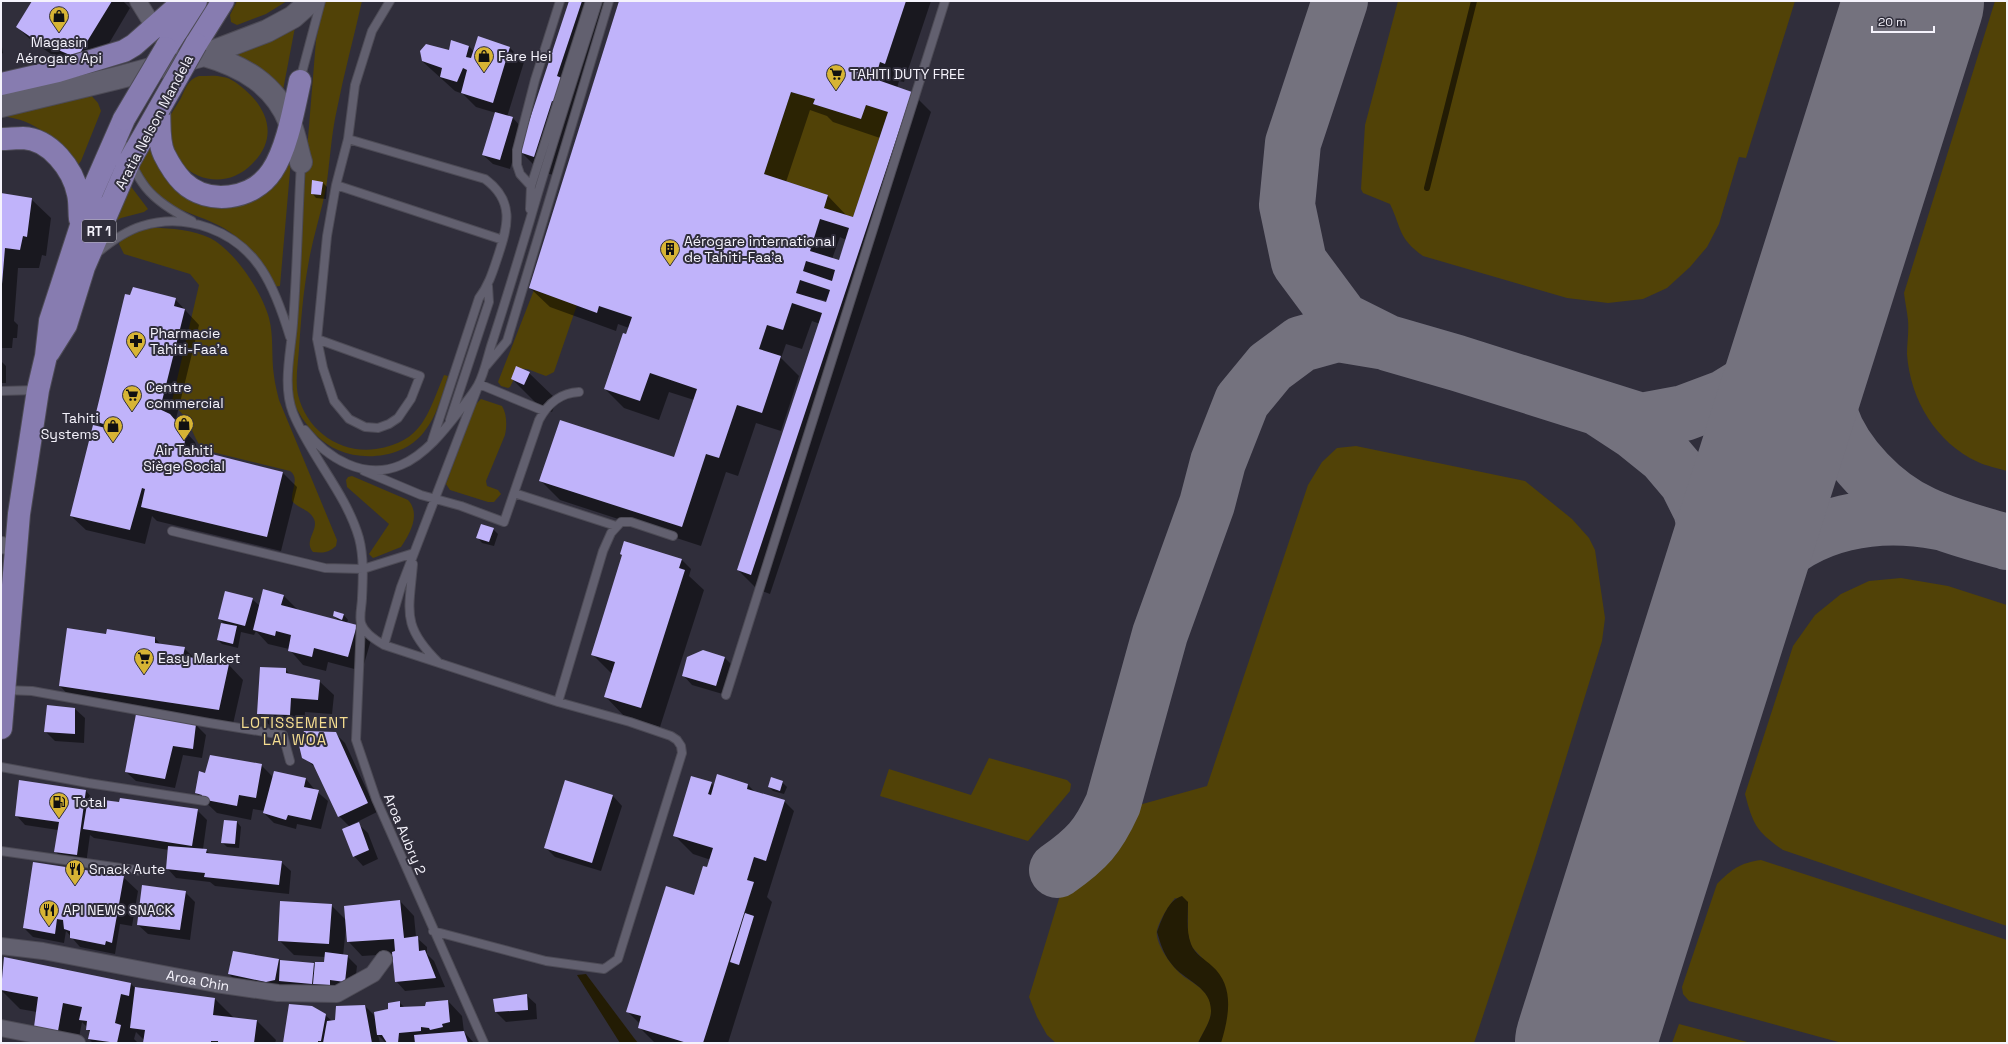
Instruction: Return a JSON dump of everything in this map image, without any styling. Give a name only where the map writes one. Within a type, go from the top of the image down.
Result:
[{"type":"main road","points":[[1,84],[58,71],[124,51],[134,45],[184,1]]},
{"type":"main road","name":"Aratia Nelson Mandela","points":[[1,728],[4,690],[8,546],[46,356],[50,321],[92,192],[121,126],[166,48],[196,1]]},
{"type":"main road","name":"Aratia Nelson Mandela","points":[[46,356],[66,325],[86,262],[130,160],[159,109],[200,49],[223,1]]},
{"type":"main road","points":[[1,106],[117,78],[200,49],[267,32],[293,17],[311,1]]},
{"type":"main road","points":[[200,49],[228,62],[259,80],[276,96],[297,122]]},
{"type":"main road","points":[[300,81],[297,122],[301,162]]},
{"type":"main road","points":[[159,109],[160,139],[164,153],[175,172],[184,183],[196,191],[219,198],[244,192],[255,187],[265,179],[272,172],[297,122]]},
{"type":"main road","points":[[1,140],[24,138],[43,143],[57,156],[72,175],[78,194],[80,232]]},
{"type":"street","points":[[138,1],[154,27]]},
{"type":"street","name":"Aroa Chin","points":[[1,946],[43,951],[216,984],[278,993],[337,994],[372,974],[384,959]]},
{"type":"street","points":[[1,1028],[77,1043]]},
{"type":"lane","points":[[300,81],[321,1]]},
{"type":"lane","points":[[317,339],[420,376],[404,411],[389,424],[378,428],[365,427],[349,419],[334,401],[331,394],[323,368],[317,339],[327,236],[336,185],[348,139],[355,85],[372,31],[390,1]]},
{"type":"lane","points":[[531,186],[520,174],[517,165],[517,150],[535,80],[560,1]]},
{"type":"lane","points":[[530,220],[531,186],[590,1]]},
{"type":"lane","points":[[384,645],[401,587],[479,384],[519,261],[530,220],[598,1]]},
{"type":"lane","points":[[483,370],[507,342],[609,1]]},
{"type":"lane","points":[[726,695],[945,1]]},
{"type":"lane","points":[[121,126],[130,160],[138,178],[160,203],[169,210],[198,224],[216,230],[232,239],[262,269],[282,311],[290,340]]},
{"type":"lane","points":[[348,139],[485,179],[494,186],[504,202],[506,231],[488,286],[479,298],[431,444]]},
{"type":"lane","points":[[301,162],[293,325],[290,340],[288,387],[293,412],[325,452],[336,459],[400,487],[461,506],[504,522],[539,420],[544,410],[559,396],[567,393],[579,392]]},
{"type":"lane","points":[[336,185],[503,240]]},
{"type":"lane","points":[[86,262],[111,242],[142,226],[176,221],[198,224]]},
{"type":"lane","points":[[448,427],[489,302],[488,286]]},
{"type":"lane","points":[[359,469],[381,470],[400,466],[411,460],[431,444],[448,427],[479,384]]},
{"type":"lane","points":[[479,384],[544,410]]},
{"type":"lane","points":[[1,391],[38,390]]},
{"type":"lane","name":"Aroa Aubry 2","points":[[293,412],[321,467],[353,521],[359,538],[363,569],[356,740],[376,799],[433,931],[484,1043]]},
{"type":"lane","points":[[514,493],[616,526]]},
{"type":"lane","points":[[558,702],[603,551],[611,533],[621,522],[631,522],[673,536]]},
{"type":"lane","points":[[172,531],[325,568],[363,569],[414,553]]},
{"type":"lane","points":[[414,553],[409,608],[410,624],[426,650],[440,664]]},
{"type":"lane","points":[[360,622],[370,636],[384,645],[558,702],[630,722],[671,736],[677,740],[681,746],[682,753],[618,959],[604,969],[574,966],[546,961],[433,931]]},
{"type":"lane","points":[[4,690],[32,691],[284,735],[290,761]]},
{"type":"lane","points":[[1,766],[88,783],[205,801]]},
{"type":"lane","points":[[1,851],[142,871]]},
{"type":"shaded area","points":[[237,1],[287,1],[266,14],[237,25],[231,22],[230,15]]},
{"type":"shaded area","points":[[324,1],[362,1],[335,119],[326,188],[306,276],[297,366],[297,390],[302,408],[309,419],[317,429],[327,437],[338,444],[350,448],[363,450],[376,449],[404,440],[414,433],[422,424],[428,413],[444,375],[448,376],[436,413],[429,426],[416,440],[406,447],[396,452],[384,455],[360,456],[349,454],[322,441],[309,428],[302,418],[293,401],[290,390],[289,372],[316,40]]},
{"type":"shaded area","points":[[1398,1],[1795,1],[1746,158],[1739,157],[1719,224],[1707,247],[1690,267],[1667,288],[1643,299],[1608,303],[1567,298],[1423,256],[1409,244],[1405,238],[1390,204],[1363,193],[1361,189],[1365,125]]},
{"type":"shaded area","points":[[1995,1],[2007,1],[2007,471],[1981,463],[1963,454],[1938,431],[1928,418],[1913,387],[1909,371],[1907,354],[1908,320],[1904,293]]},
{"type":"shaded area","points":[[296,22],[283,90],[225,52]]},
{"type":"shaded area","points":[[199,76],[220,76],[237,83],[253,97],[264,115],[267,125],[265,145],[260,154],[252,164],[238,174],[224,179],[209,179],[195,174],[183,166],[174,154],[169,140],[168,123],[173,110],[187,85],[192,79]]},
{"type":"shaded area","points":[[791,92],[815,99],[813,104],[861,119],[866,105],[888,112],[853,217],[824,208],[828,195],[764,174]]},
{"type":"shaded area","points":[[89,93],[98,103],[101,111],[81,161],[77,166],[44,132],[26,122],[15,118],[1,116]]},
{"type":"shaded area","points":[[144,136],[157,159],[206,200],[291,160],[280,286],[272,287],[251,252],[234,235],[214,223],[181,210],[160,198],[151,190],[142,177],[131,152]]},
{"type":"shaded area","points":[[123,176],[148,209],[144,212],[121,218],[97,232]]},
{"type":"shaded area","points":[[153,228],[182,230],[210,238],[229,252],[254,285],[260,296],[271,325],[273,369],[279,400],[337,540],[336,546],[330,550],[313,552],[310,548],[310,540],[315,527],[314,519],[310,513],[297,506],[292,501],[295,481],[293,474],[290,471],[204,450],[198,443],[188,423],[173,403],[172,401],[199,285],[190,274],[124,254],[119,244],[124,238],[133,233]]},
{"type":"shaded area","points":[[534,290],[577,305],[554,372],[546,376],[532,370],[523,369],[517,373],[510,387],[508,388],[501,386],[498,382]]},
{"type":"shaded area","points":[[481,399],[502,406],[506,416],[505,435],[486,481],[487,486],[498,490],[501,494],[494,502],[488,502],[450,490],[446,484],[475,405]]},
{"type":"shaded area","points":[[1356,446],[1525,481],[1572,519],[1589,538],[1595,550],[1605,618],[1602,641],[1536,855],[1474,1043],[1221,1043],[1203,959],[1191,946],[1188,934],[1188,902],[1175,898],[1160,922],[1157,930],[1157,936],[1166,957],[1176,970],[1204,992],[1210,1000],[1210,1020],[1198,1043],[1056,1043],[1047,1035],[1037,1017],[1029,997],[1062,889],[1100,855],[1139,805],[1207,786],[1308,485],[1322,462],[1337,448]]},
{"type":"shaded area","points":[[352,476],[408,500],[414,511],[414,518],[411,530],[401,547],[373,558],[369,554],[389,524],[347,487],[346,480],[348,477]]},
{"type":"shaded area","points":[[1901,578],[1948,586],[2007,605],[2007,926],[1783,850],[1767,838],[1757,827],[1748,805],[1745,794],[1793,646],[1815,615],[1841,594],[1869,581]]},
{"type":"shaded area","points":[[989,758],[1067,780],[1071,784],[1070,791],[1028,841],[880,796],[889,769],[971,795]]},
{"type":"shaded area","points":[[1761,860],[2007,940],[2007,1043],[1842,1043],[1689,1001],[1683,994],[1682,987],[1717,884],[1727,874],[1742,865]]},
{"type":"shaded area","points":[[1182,896],[1188,902],[1189,939],[1193,948],[1219,974],[1227,992],[1228,1012],[1221,1043],[1198,1043],[1211,1016],[1208,997],[1198,986],[1174,967],[1163,950],[1157,932],[1163,916],[1169,906],[1173,901]]},
{"type":"shaded area","points":[[586,974],[638,1043],[620,1043],[577,975]]},
{"type":"shaded area","points":[[1679,1024],[1751,1043],[1672,1043]]},
{"type":"building","name":"Magasin Aérogare Api","points":[[32,1],[112,1],[77,58],[35,40],[16,27]]},
{"type":"building","points":[[569,1],[582,1],[557,76],[564,79],[557,102],[552,101],[534,157],[519,152]]},
{"type":"building","name":"Aérogare international de Tahiti-Faa'a","points":[[619,1],[906,1],[885,64],[880,62],[875,79],[912,92],[751,575],[737,570],[822,313],[792,303],[783,330],[767,325],[759,349],[781,356],[762,413],[737,405],[719,458],[706,454],[682,527],[539,481],[560,420],[674,457],[697,389],[650,373],[640,401],[604,389],[623,333],[626,334],[632,317],[599,306],[597,313],[529,288]],"holes":[[[791,92],[815,99],[813,104],[861,119],[866,105],[888,112],[853,217],[824,208],[828,195],[764,174]],[[820,219],[849,228],[839,260],[810,251]],[[806,261],[835,270],[832,281],[803,271]],[[800,280],[830,290],[826,302],[796,293]]]},
{"type":"building","name":"Fare Hei","points":[[478,36],[510,47],[493,103],[461,93],[467,70],[463,68],[457,82],[440,77],[442,68],[422,61],[420,51],[426,44],[449,50],[451,40],[469,46],[466,57],[471,58]]},
{"type":"building","points":[[495,112],[513,117],[500,160],[482,155]]},
{"type":"building","points":[[312,180],[323,182],[321,195],[311,194]]},
{"type":"building","points":[[1,193],[32,198],[27,237],[23,236],[20,250],[5,248],[2,284]]},
{"type":"building","name":"Centre commercial","points":[[133,287],[176,298],[174,306],[185,309],[161,405],[156,404],[155,407],[170,414],[181,427],[185,437],[184,452],[186,453],[188,448],[283,472],[267,537],[141,507],[145,489],[142,488],[130,530],[70,516],[93,425],[110,429],[110,426],[94,421],[125,294],[130,295]]},
{"type":"building","points":[[516,366],[530,372],[524,385],[511,379]]},
{"type":"building","points":[[481,524],[494,528],[489,542],[476,538]]},
{"type":"building","points":[[624,541],[682,559],[679,568],[685,570],[641,708],[604,697],[615,662],[591,655],[622,555],[620,554]]},
{"type":"building","points":[[263,589],[284,595],[281,605],[357,625],[348,657],[314,648],[312,657],[288,651],[291,635],[276,631],[275,636],[253,630]]},
{"type":"building","points":[[225,591],[253,598],[245,626],[218,619]]},
{"type":"building","points":[[334,611],[344,614],[342,620],[333,616]]},
{"type":"building","points":[[221,623],[237,626],[233,644],[217,640]]},
{"type":"building","name":"Easy Market","points":[[67,628],[106,634],[107,629],[155,637],[155,643],[185,647],[183,656],[229,664],[219,710],[59,686]]},
{"type":"building","points":[[703,650],[725,657],[716,686],[682,676],[687,657]]},
{"type":"building","points":[[260,667],[286,668],[286,673],[320,680],[318,700],[291,698],[290,715],[257,714]]},
{"type":"building","points":[[47,705],[75,708],[75,734],[44,732]]},
{"type":"building","points":[[136,714],[196,724],[193,749],[173,746],[165,779],[125,772]]},
{"type":"building","points":[[304,731],[336,732],[368,803],[338,817],[313,764],[302,758],[297,737],[302,736]]},
{"type":"building","points":[[210,755],[262,764],[256,798],[239,795],[237,806],[201,799],[202,795],[195,793],[199,771],[205,773]]},
{"type":"building","points":[[274,771],[306,778],[304,787],[319,790],[311,820],[288,815],[286,820],[263,813]]},
{"type":"building","points":[[717,774],[748,784],[747,789],[785,800],[766,861],[754,857],[747,880],[754,882],[703,1043],[687,1043],[638,1028],[641,1016],[626,1012],[666,886],[694,895],[703,866],[707,867],[713,848],[673,836],[691,776],[712,782],[708,794],[711,795]]},
{"type":"building","points":[[771,777],[783,781],[780,791],[768,787]]},
{"type":"building","name":"Total","points":[[19,780],[86,790],[77,855],[54,852],[59,822],[15,816]]},
{"type":"building","points":[[565,780],[613,795],[592,863],[544,848]]},
{"type":"building","points":[[88,798],[119,802],[120,798],[198,809],[192,846],[83,829]]},
{"type":"building","points":[[224,820],[237,821],[235,844],[221,843]]},
{"type":"building","points":[[359,822],[369,850],[353,857],[342,829]]},
{"type":"building","points":[[168,846],[207,849],[206,853],[282,861],[279,885],[204,877],[205,873],[166,869]]},
{"type":"building","points":[[33,862],[124,876],[112,943],[106,941],[105,945],[70,938],[70,931],[64,929],[63,920],[57,919],[55,934],[23,928]]},
{"type":"building","points":[[142,885],[186,891],[180,930],[137,925]]},
{"type":"building","points":[[400,900],[404,938],[418,936],[419,951],[425,950],[436,978],[395,982],[392,952],[395,951],[394,939],[347,942],[344,906]]},
{"type":"building","points":[[280,901],[332,904],[329,944],[278,941]]},
{"type":"building","points":[[745,913],[754,916],[739,965],[730,962]]},
{"type":"building","points":[[233,951],[279,959],[275,980],[266,982],[228,974]]},
{"type":"building","points":[[325,952],[348,955],[345,982],[330,980],[330,985],[313,984],[315,962],[324,962]]},
{"type":"building","points":[[4,957],[131,983],[129,996],[121,994],[115,1023],[121,1025],[117,1043],[88,1039],[90,1030],[86,1030],[87,1021],[79,1020],[82,1007],[63,1003],[58,1031],[34,1027],[38,997],[1,990]]},
{"type":"building","points":[[280,960],[314,963],[312,984],[279,981]]},
{"type":"building","points":[[135,987],[215,998],[213,1015],[257,1020],[254,1043],[218,1043],[218,1041],[211,1041],[211,1043],[143,1043],[145,1030],[130,1028]]},
{"type":"building","points":[[527,994],[528,1010],[495,1012],[493,999]]},
{"type":"building","points":[[448,1000],[450,1022],[442,1024],[443,1027],[430,1030],[429,1028],[421,1027],[421,1031],[399,1033],[398,1043],[387,1043],[382,1035],[377,1035],[374,1012],[388,1009],[388,1003],[400,1001],[400,1007],[425,1006],[426,1002]]},
{"type":"building","points":[[289,1004],[312,1006],[326,1014],[321,1041],[318,1041],[318,1043],[283,1043]]},
{"type":"building","points":[[365,1005],[372,1043],[323,1043],[327,1021],[335,1020],[336,1006]]},
{"type":"building","points":[[464,1031],[468,1043],[415,1043],[414,1035]]},
{"type":"waterway","points":[[1427,188],[1474,1]]},
{"type":"taxiway","points":[[1340,1],[1293,143],[1287,205],[1299,262],[1342,320],[1388,343],[1457,363],[1641,421],[1684,413],[1724,398],[1755,379],[1812,324]]},
{"type":"taxiway","points":[[1812,324],[1822,381],[1830,414],[1836,430],[1845,445],[1867,473],[1894,497],[1933,519],[2007,542]]},
{"type":"taxiway","points":[[1057,870],[1091,842],[1113,804],[1160,634],[1207,504],[1218,462],[1242,401],[1270,367],[1301,344],[1337,334],[1385,342]]},
{"type":"taxiway","points":[[1602,410],[1634,431],[1665,456],[1687,482],[1701,510],[1717,575],[1710,646]]},
{"type":"taxiway","points":[[1709,652],[1742,598],[1757,578],[1783,553],[1802,540],[1823,530],[1845,523],[1868,519],[1916,519],[1939,522]]},
{"type":"runway","points":[[1585,1043],[1914,1]]},
{"type":"place","name":"Magasin Aérogare Api","points":[[59,33]]},
{"type":"place","name":"Fare Hei","points":[[484,73]]},
{"type":"place","name":"TAHITI DUTY FREE","points":[[836,91]]},
{"type":"place","name":"Aérogare international de Tahiti-Faa'a","points":[[670,266]]},
{"type":"place","name":"Pharmacie Tahiti-Faa'a","points":[[136,358]]},
{"type":"place","name":"Centre commercial","points":[[132,412]]},
{"type":"place","name":"Air Tahiti Siège Social","points":[[184,441]]},
{"type":"place","name":"Tahiti Systems","points":[[113,443]]},
{"type":"place","name":"Easy Market","points":[[144,675]]},
{"type":"place","name":"Total","points":[[59,819]]},
{"type":"place","name":"Snack Aute","points":[[75,886]]},
{"type":"place","name":"API NEWS SNACK","points":[[49,927]]},
{"type":"district","name":"LOTISSEMENT LAI WOA","points":[[295,730]]}]
